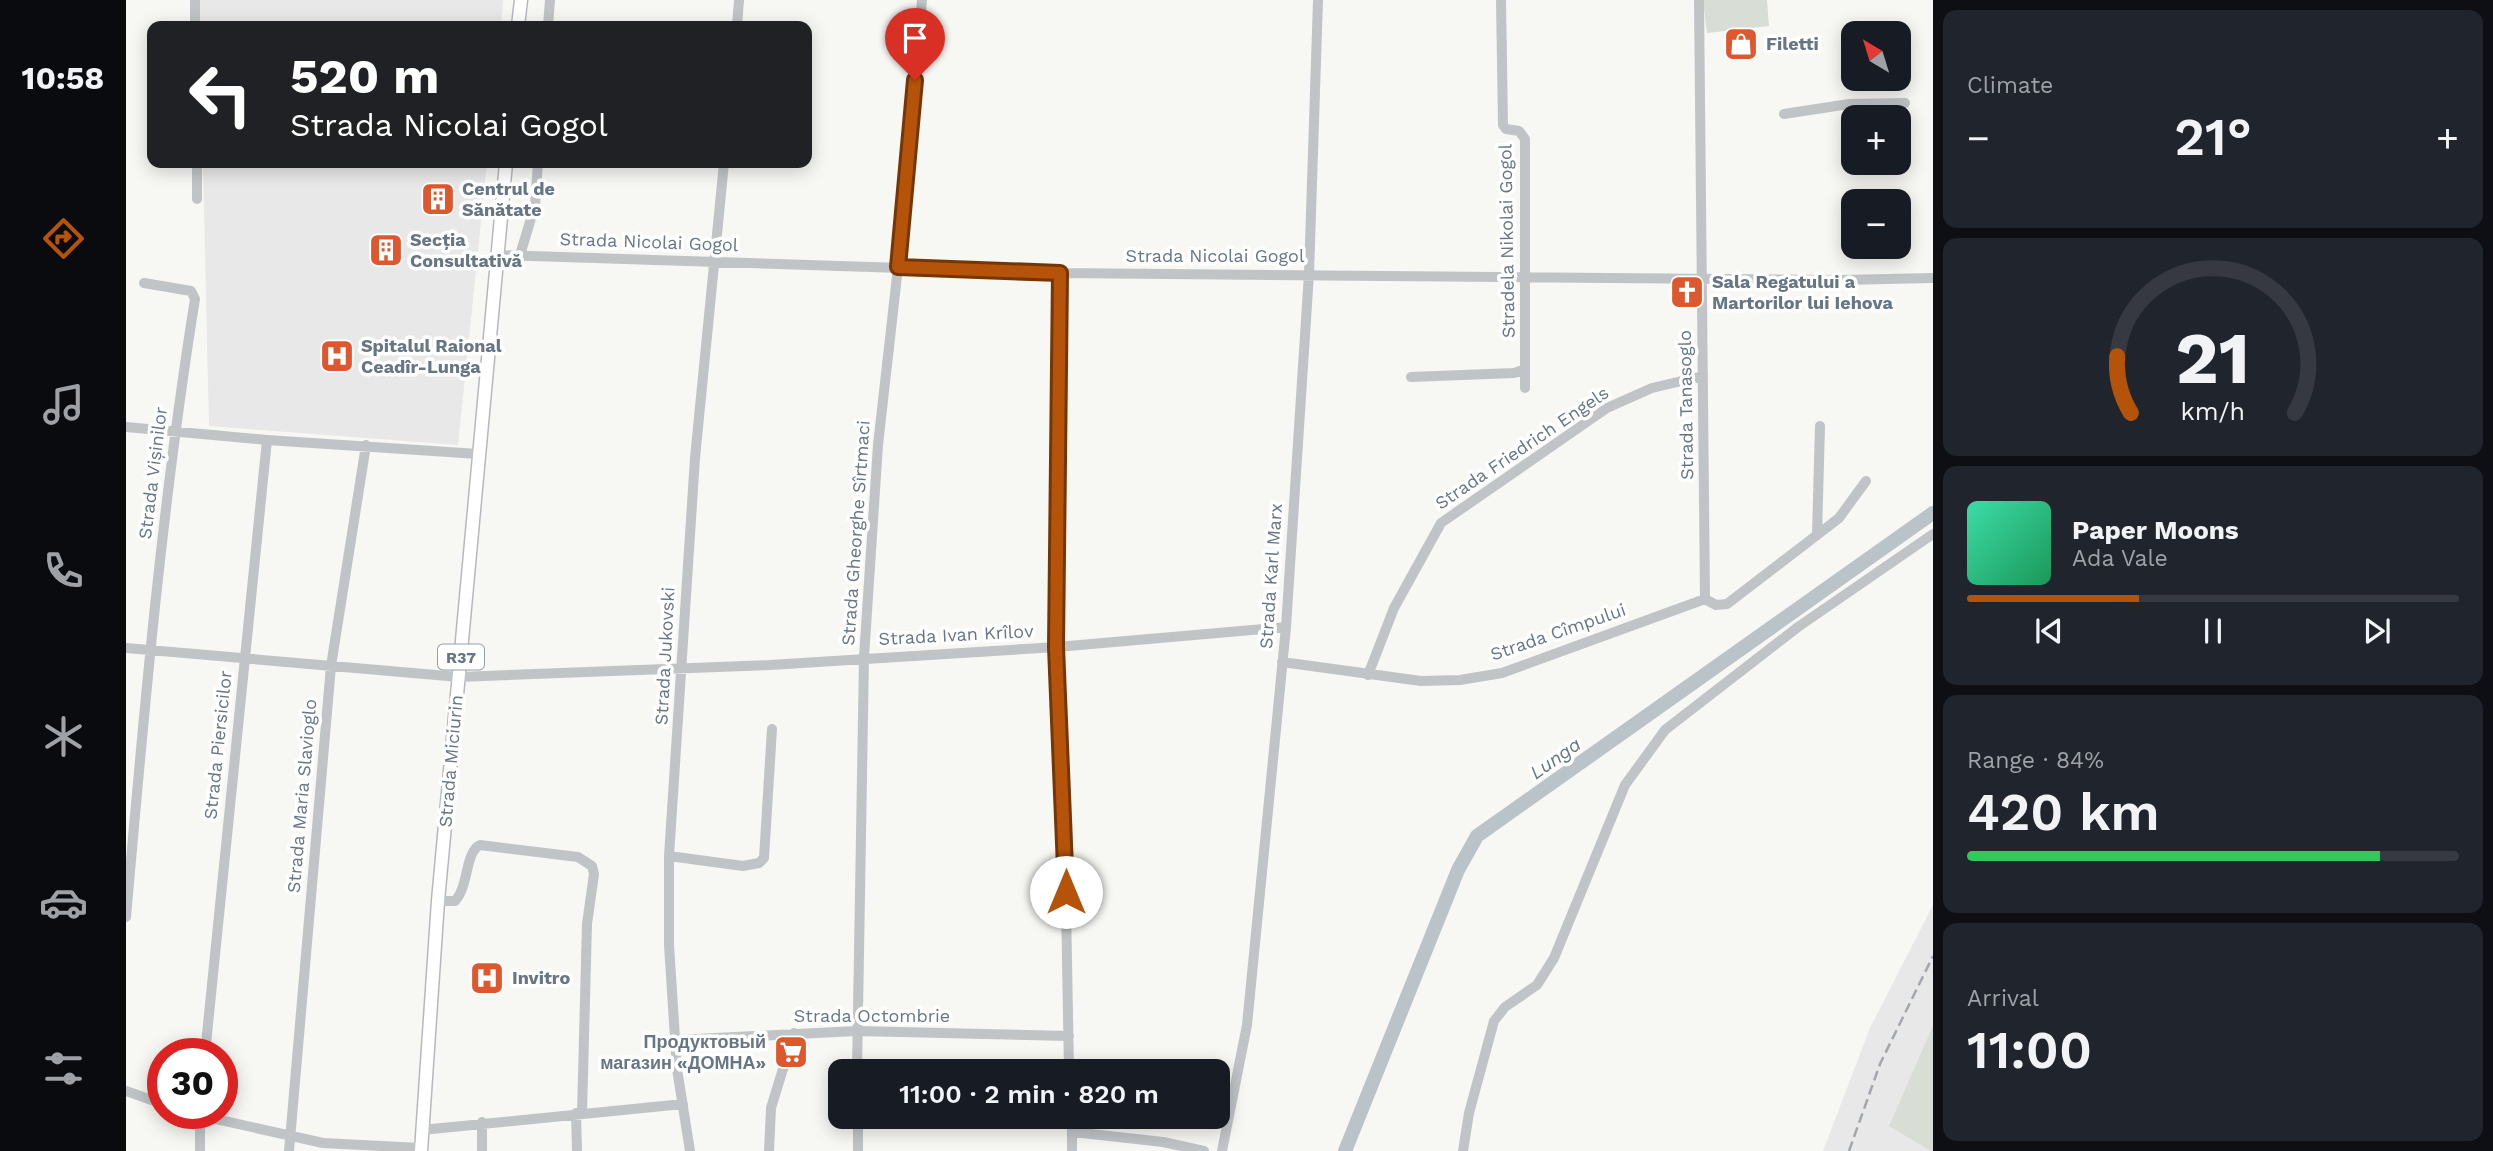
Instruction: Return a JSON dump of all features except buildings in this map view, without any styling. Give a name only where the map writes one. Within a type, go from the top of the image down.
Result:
[{"type":"main road","points":[[519,21],[521,0]]},
{"type":"main road","name":"Strada Miciurin","points":[[421,1149],[438,901],[506,168]]},
{"type":"street","points":[[195,0],[195,21]]},
{"type":"street","points":[[548,21],[550,0]]},
{"type":"street","points":[[737,21],[739,0]]},
{"type":"street","name":"Strada Gheorghe Sîrtmaci","points":[[857,1059],[864,657],[878,445],[898,267],[922,0]]},
{"type":"street","name":"Strada Karl Marx","points":[[1222,1151],[1247,1025],[1286,627],[1309,274],[1318,0]]},
{"type":"street","name":"Stradela Nikolai Gogol","points":[[1501,0],[1503,125],[1506,129],[1519,131],[1525,139],[1525,388]]},
{"type":"street","name":"Strada Tanasoglo","points":[[1699,0],[1706,599]]},
{"type":"street","points":[[1784,114],[1828,106],[1905,103]]},
{"type":"street","points":[[197,168],[197,199]]},
{"type":"street","points":[[520,255],[526,225],[535,205],[538,168]]},
{"type":"street","name":"Strada Jukovski","points":[[690,1151],[676,1040],[670,945],[669,856],[695,458],[724,168]]},
{"type":"street","name":"Strada Nicolai Gogol","points":[[497,254],[1060,273],[1701,276],[1842,280],[1933,278]]},
{"type":"street","points":[[1060,273],[1056,647],[1064,792],[1069,1059]]},
{"type":"street","name":"Strada Vișinilor","points":[[126,917],[150,650],[194,294],[144,283]]},
{"type":"street","points":[[1411,377],[1514,373],[1523,370]]},
{"type":"street","name":"Strada Friedrich Engels","points":[[1368,675],[1394,608],[1441,523],[1606,408],[1652,388],[1703,376]]},
{"type":"street","points":[[1817,535],[1820,426]]},
{"type":"street","points":[[126,427],[267,440],[478,454]]},
{"type":"street","name":"Strada Piersicilor","points":[[207,1038],[267,440]]},
{"type":"street","name":"Strada Maria Slavioglo","points":[[289,1151],[331,667],[366,445]]},
{"type":"street","name":"Strada Cîmpului","points":[[1282,662],[1421,681],[1460,680],[1502,673],[1706,599],[1721,606],[1735,600],[1839,518],[1866,481]]},
{"type":"street","points":[[1463,1151],[1472,1101],[1494,1021],[1505,1007],[1537,985],[1554,958],[1625,785],[1665,730],[1798,627],[1933,534]]},
{"type":"street","name":"Strada Ivan Krîlov","points":[[126,648],[244,661],[459,677],[770,665],[1056,647],[1286,627]]},
{"type":"street","points":[[669,856],[743,866],[759,863],[764,858],[772,729]]},
{"type":"street","points":[[438,901],[455,901],[462,894],[471,853],[480,845],[578,857],[592,866],[594,874],[587,925],[577,1151]]},
{"type":"street","name":"Strada Octombrie","points":[[676,1040],[856,1031],[1069,1036]]},
{"type":"street","points":[[769,1151],[769,1118],[794,1033]]},
{"type":"street","points":[[126,1091],[147,1098]]},
{"type":"street","points":[[422,1130],[683,1104]]},
{"type":"street","points":[[482,1122],[482,1151]]},
{"type":"street","points":[[238,1123],[323,1143],[421,1149]]},
{"type":"street","points":[[198,1129],[200,1151]]},
{"type":"street","points":[[858,1129],[858,1151]]},
{"type":"street","points":[[1072,1151],[1073,1129]]},
{"type":"street","points":[[1073,1132],[1163,1142],[1204,1151]]},
{"type":"shaded area","points":[[199,0],[503,0],[501,21],[200,21]]},
{"type":"shaded area","points":[[1703,0],[1767,0],[1769,26],[1707,33]]},
{"type":"shaded area","name":"Spitalul Raional Ceadîr-Lunga","points":[[203,168],[486,168],[458,445],[209,426]]},
{"type":"shaded area","points":[[1933,905],[1933,1151],[1823,1151],[1870,1028]]},
{"type":"shaded area","points":[[1933,1026],[1933,1151],[1931,1151],[1889,1126]]},
{"type":"waterway","name":"Lunga","points":[[1345,1151],[1458,870],[1477,836],[1933,513]]},
{"type":"railway","points":[[1849,1151],[1880,1064],[1933,956]]},
{"type":"place","name":"Filetti","points":[[1741,44]]},
{"type":"place","name":"Centrul de Sănătate","points":[[438,199]]},
{"type":"place","name":"Secția Consultativă","points":[[386,250]]},
{"type":"place","name":"Sala Regatului a Martorilor lui Iehova","points":[[1687,292]]},
{"type":"place","name":"Spitalul Raional Ceadîr-Lunga","points":[[337,356]]},
{"type":"place","name":"Invitro","points":[[487,978]]},
{"type":"place","name":"Продуктовый магазин «ДОМНА»","points":[[791,1052]]},
{"type":"route","points":[[915,80],[898,267],[1060,273],[1056,647],[1066,892]]}]
